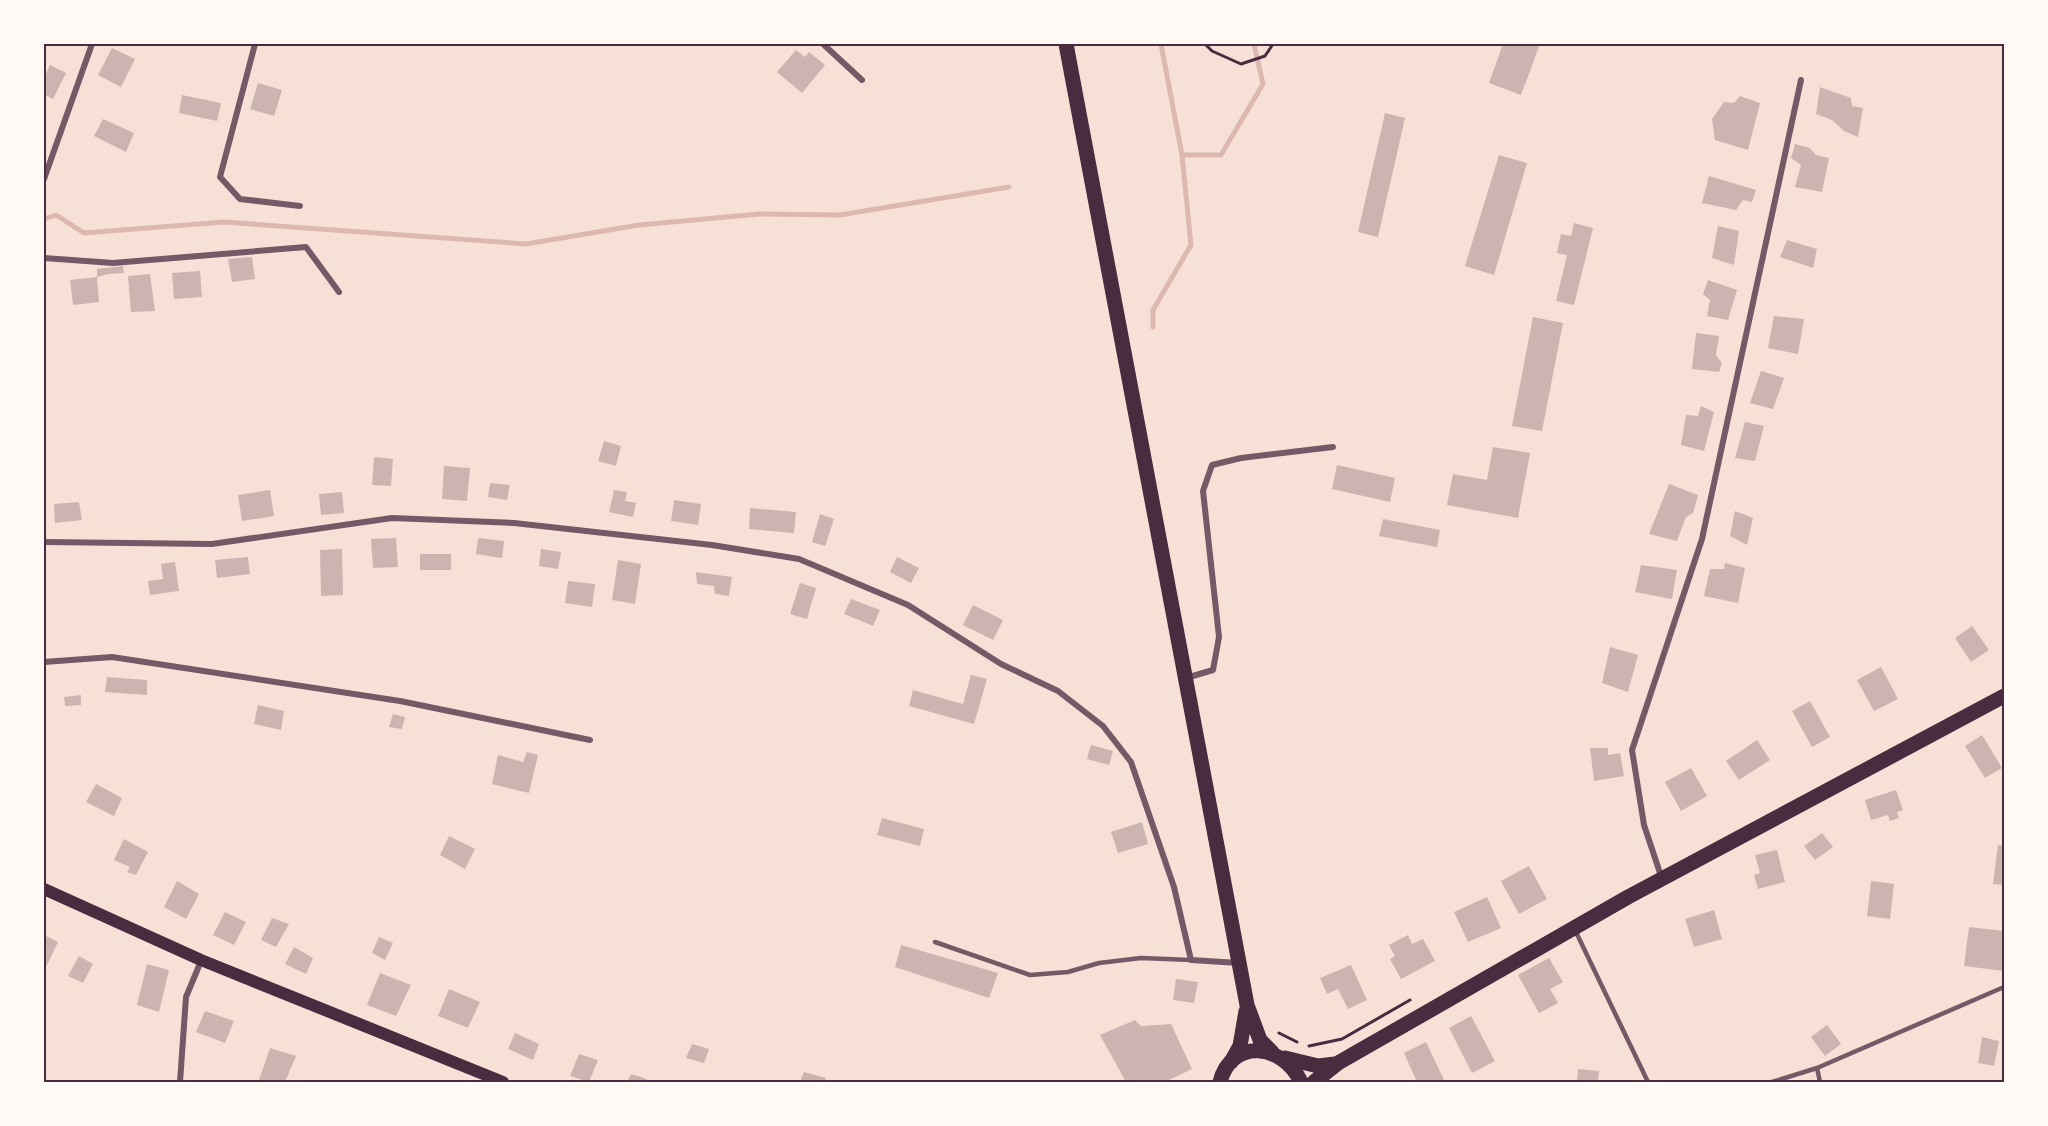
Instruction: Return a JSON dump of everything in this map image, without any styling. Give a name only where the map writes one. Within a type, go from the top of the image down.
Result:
[{"type":"main road","points":[[1066,44],[1247,1005],[1260,1040],[1295,1069],[1301,1083]]},
{"type":"main road","points":[[1314,1083],[1338,1063],[1574,927],[2004,696]]},
{"type":"main road","points":[[44,889],[201,960],[502,1083]]},
{"type":"main road","points":[[1220,1083],[1243,1037],[1247,1005]]},
{"type":"main road","points":[[1230,1064],[1250,1053],[1278,1055],[1318,1066],[1338,1063]]},
{"type":"street","points":[[44,179],[92,44]]},
{"type":"street","points":[[255,44],[220,177],[240,199],[300,207]]},
{"type":"street","points":[[823,44],[862,80]]},
{"type":"street","points":[[1662,880],[1644,825],[1632,750],[1702,538],[1801,80]]},
{"type":"street","points":[[44,258],[113,263],[306,247],[339,292]]},
{"type":"street","points":[[1185,678],[1213,670],[1219,637],[1203,491],[1212,465],[1241,458],[1333,447]]},
{"type":"street","points":[[44,542],[212,544],[392,518],[514,523],[712,545],[799,559],[908,605],[1001,664],[1058,691],[1103,726],[1131,762],[1159,839],[1191,960],[1239,963]]},
{"type":"street","points":[[44,662],[112,657],[400,701],[590,740]]},
{"type":"street","points":[[180,1083],[186,997],[201,960]]},
{"type":"lane","points":[[1574,927],[1648,1083]]},
{"type":"lane","points":[[935,942],[1030,975],[1068,972],[1099,963],[1141,958],[1191,960]]},
{"type":"lane","points":[[1772,1083],[1817,1068],[2004,987]]},
{"type":"lane","points":[[1817,1068],[1820,1083]]},
{"type":"path","points":[[1205,44],[1212,51],[1240,64],[1265,56],[1273,44]]},
{"type":"path","points":[[1276,1031],[1298,1042],[1320,1045],[1342,1039],[1410,1000]]},
{"type":"building","points":[[1503,44],[1540,44],[1521,95],[1489,83]]},
{"type":"building","points":[[112,48],[135,59],[121,87],[98,75]]},
{"type":"building","points":[[796,50],[805,57],[809,52],[825,65],[802,93],[777,72]]},
{"type":"building","points":[[50,65],[66,73],[53,99],[44,94],[44,73],[46,74]]},
{"type":"building","points":[[258,83],[282,90],[274,116],[250,109]]},
{"type":"building","points":[[1820,87],[1851,98],[1852,106],[1863,108],[1858,137],[1844,131],[1832,120],[1816,114]]},
{"type":"building","points":[[182,95],[221,103],[217,121],[179,113]]},
{"type":"building","points":[[1740,96],[1760,103],[1748,150],[1715,140],[1712,119],[1724,102],[1734,103]]},
{"type":"building","points":[[1385,113],[1405,118],[1378,237],[1358,232]]},
{"type":"building","points":[[103,119],[134,133],[126,152],[94,136]]},
{"type":"building","points":[[1795,144],[1810,148],[1816,155],[1829,158],[1822,192],[1795,187],[1801,165],[1791,158]]},
{"type":"building","points":[[1499,155],[1527,163],[1494,275],[1465,266]]},
{"type":"building","points":[[1709,176],[1756,190],[1752,202],[1743,200],[1736,210],[1702,203]]},
{"type":"building","points":[[1574,223],[1593,228],[1574,305],[1556,301],[1567,255],[1557,253],[1561,234],[1571,236]]},
{"type":"building","points":[[1718,226],[1739,231],[1734,265],[1712,258]]},
{"type":"building","points":[[1787,240],[1817,249],[1813,268],[1780,257]]},
{"type":"building","points":[[252,257],[255,279],[232,282],[228,259]]},
{"type":"building","points":[[123,266],[124,273],[97,277],[97,269]]},
{"type":"building","points":[[200,271],[202,297],[174,299],[172,273]]},
{"type":"building","points":[[150,274],[155,311],[131,312],[128,276]]},
{"type":"building","points":[[97,277],[99,302],[73,305],[70,280]]},
{"type":"building","points":[[1708,280],[1737,290],[1728,320],[1707,316],[1710,300],[1703,294]]},
{"type":"building","points":[[1774,316],[1804,319],[1798,354],[1768,348]]},
{"type":"building","points":[[1533,317],[1563,323],[1542,431],[1512,426]]},
{"type":"building","points":[[1696,333],[1719,336],[1716,355],[1722,363],[1719,372],[1692,369]]},
{"type":"building","points":[[1761,371],[1784,378],[1773,409],[1750,403]]},
{"type":"building","points":[[1701,406],[1714,412],[1704,451],[1681,445],[1686,415],[1698,416]]},
{"type":"building","points":[[1745,422],[1764,426],[1755,461],[1735,458]]},
{"type":"building","points":[[604,441],[621,446],[616,466],[598,461]]},
{"type":"building","points":[[1493,447],[1530,453],[1518,518],[1447,505],[1453,474],[1487,480]]},
{"type":"building","points":[[374,457],[393,459],[391,486],[372,485]]},
{"type":"building","points":[[1337,465],[1395,478],[1390,502],[1332,489]]},
{"type":"building","points":[[444,466],[470,468],[467,501],[442,499]]},
{"type":"building","points":[[490,483],[510,485],[507,500],[488,497]]},
{"type":"building","points":[[1669,484],[1698,495],[1693,513],[1686,517],[1677,541],[1649,534]]},
{"type":"building","points":[[270,490],[274,516],[242,521],[238,495]]},
{"type":"building","points":[[614,490],[627,492],[625,501],[636,503],[633,517],[609,512]]},
{"type":"building","points":[[342,492],[344,513],[321,515],[319,494]]},
{"type":"building","points":[[674,500],[701,504],[698,525],[671,521]]},
{"type":"building","points":[[79,502],[82,520],[55,523],[54,504]]},
{"type":"building","points":[[750,508],[796,512],[794,533],[749,529]]},
{"type":"building","points":[[1735,511],[1753,518],[1747,545],[1730,536]]},
{"type":"building","points":[[820,514],[834,519],[825,546],[812,542]]},
{"type":"building","points":[[1383,519],[1440,530],[1437,547],[1379,536]]},
{"type":"building","points":[[396,538],[398,567],[373,568],[371,539]]},
{"type":"building","points":[[478,538],[504,541],[502,558],[476,554]]},
{"type":"building","points":[[342,549],[343,595],[321,596],[320,550]]},
{"type":"building","points":[[541,549],[561,552],[558,569],[539,566]]},
{"type":"building","points":[[420,554],[451,554],[451,570],[420,570]]},
{"type":"building","points":[[248,557],[250,574],[217,578],[215,560]]},
{"type":"building","points":[[897,557],[919,568],[911,583],[890,572]]},
{"type":"building","points":[[618,560],[641,564],[635,604],[612,600]]},
{"type":"building","points":[[175,562],[179,591],[150,595],[148,581],[163,579],[161,564]]},
{"type":"building","points":[[1725,563],[1745,568],[1738,603],[1704,596],[1710,569],[1724,569]]},
{"type":"building","points":[[1641,565],[1677,570],[1672,599],[1635,592]]},
{"type":"building","points":[[696,572],[732,577],[729,596],[715,594],[714,586],[697,584]]},
{"type":"building","points":[[568,581],[595,584],[592,607],[565,603]]},
{"type":"building","points":[[800,583],[816,588],[807,619],[790,614]]},
{"type":"building","points":[[851,599],[880,610],[873,626],[844,614]]},
{"type":"building","points":[[973,605],[1003,620],[993,640],[963,625]]},
{"type":"building","points":[[1972,626],[1989,650],[1971,662],[1955,638]]},
{"type":"building","points":[[1610,647],[1638,655],[1628,692],[1602,683]]},
{"type":"building","points":[[1881,667],[1898,699],[1874,711],[1857,680]]},
{"type":"building","points":[[971,675],[987,679],[974,724],[909,706],[913,690],[963,704]]},
{"type":"building","points":[[107,677],[147,680],[147,695],[105,692]]},
{"type":"building","points":[[81,695],[81,705],[65,706],[64,697]]},
{"type":"building","points":[[1810,701],[1830,737],[1812,747],[1792,711]]},
{"type":"building","points":[[258,705],[284,711],[281,730],[254,724]]},
{"type":"building","points":[[393,714],[405,717],[402,729],[389,727]]},
{"type":"building","points":[[1982,735],[2002,768],[1985,778],[1965,746]]},
{"type":"building","points":[[1757,740],[1770,760],[1739,780],[1726,761]]},
{"type":"building","points":[[1091,745],[1113,751],[1109,765],[1087,759]]},
{"type":"building","points":[[1590,748],[1608,748],[1608,755],[1620,753],[1624,776],[1594,781]]},
{"type":"building","points":[[527,752],[538,755],[529,793],[492,784],[498,755],[523,762]]},
{"type":"building","points":[[1691,768],[1707,796],[1681,811],[1665,782]]},
{"type":"building","points":[[96,784],[122,798],[114,816],[86,802]]},
{"type":"building","points":[[1896,790],[1903,810],[1897,812],[1899,818],[1890,821],[1888,815],[1871,820],[1865,800]]},
{"type":"building","points":[[882,818],[924,829],[920,846],[877,835]]},
{"type":"building","points":[[1142,822],[1148,844],[1118,853],[1111,832]]},
{"type":"building","points":[[1822,833],[1833,847],[1815,860],[1804,846]]},
{"type":"building","points":[[449,836],[475,849],[465,869],[440,855]]},
{"type":"building","points":[[124,839],[148,852],[136,875],[127,872],[130,867],[114,860]]},
{"type":"building","points":[[1998,845],[2004,846],[2004,885],[1993,884]]},
{"type":"building","points":[[1777,850],[1785,882],[1758,889],[1754,875],[1760,873],[1755,855]]},
{"type":"building","points":[[1529,866],[1547,899],[1519,914],[1501,881]]},
{"type":"building","points":[[177,881],[199,894],[186,919],[164,907]]},
{"type":"building","points":[[1871,881],[1894,884],[1890,919],[1867,916]]},
{"type":"building","points":[[1487,897],[1501,928],[1468,942],[1454,912]]},
{"type":"building","points":[[1714,910],[1722,939],[1694,947],[1685,919]]},
{"type":"building","points":[[225,912],[246,922],[234,945],[213,935]]},
{"type":"building","points":[[272,918],[289,924],[276,947],[261,940]]},
{"type":"building","points":[[1969,927],[2004,931],[2004,971],[1964,966]]},
{"type":"building","points":[[44,935],[58,942],[45,969],[44,968]]},
{"type":"building","points":[[1408,935],[1412,944],[1423,939],[1435,961],[1401,979],[1390,959],[1395,956],[1389,945]]},
{"type":"building","points":[[379,937],[393,943],[385,960],[372,953]]},
{"type":"building","points":[[901,945],[998,973],[989,998],[895,967]]},
{"type":"building","points":[[294,947],[313,958],[306,974],[285,964]]},
{"type":"building","points":[[79,956],[93,964],[83,983],[68,976]]},
{"type":"building","points":[[1549,958],[1563,982],[1550,989],[1558,1003],[1539,1013],[1518,975]]},
{"type":"building","points":[[147,964],[169,970],[159,1012],[137,1005]]},
{"type":"building","points":[[1351,965],[1367,1000],[1348,1009],[1338,989],[1327,994],[1320,978]]},
{"type":"building","points":[[380,973],[411,985],[396,1016],[367,1005]]},
{"type":"building","points":[[1176,979],[1198,982],[1194,1003],[1173,1000]]},
{"type":"building","points":[[449,989],[480,1002],[468,1028],[438,1016]]},
{"type":"building","points":[[205,1011],[234,1021],[225,1043],[196,1032]]},
{"type":"building","points":[[1471,1016],[1495,1061],[1472,1073],[1449,1028]]},
{"type":"building","points":[[1135,1020],[1141,1026],[1171,1024],[1192,1069],[1165,1082],[1126,1082],[1100,1035]]},
{"type":"building","points":[[1827,1025],[1841,1044],[1825,1056],[1811,1037]]},
{"type":"building","points":[[515,1033],[539,1044],[533,1060],[508,1049]]},
{"type":"building","points":[[1982,1037],[1999,1041],[1994,1066],[1978,1063]]},
{"type":"building","points":[[1426,1042],[1445,1082],[1417,1082],[1404,1053]]},
{"type":"building","points":[[692,1044],[709,1049],[704,1063],[686,1058]]},
{"type":"building","points":[[270,1048],[296,1056],[285,1082],[259,1080]]},
{"type":"building","points":[[579,1054],[598,1060],[589,1082],[570,1076]]},
{"type":"building","points":[[1578,1069],[1599,1071],[1598,1082],[1577,1082]]},
{"type":"building","points":[[804,1072],[826,1078],[825,1082],[800,1082]]},
{"type":"building","points":[[631,1074],[647,1079],[646,1082],[627,1082]]},
{"type":"waterway","points":[[1153,327],[1153,310],[1191,245],[1182,155],[1161,44]]},
{"type":"waterway","points":[[1182,155],[1221,155],[1263,84],[1254,44]]},
{"type":"waterway","points":[[44,219],[56,215],[84,233],[224,222],[526,244],[639,225],[759,214],[840,215],[1009,187]]}]
